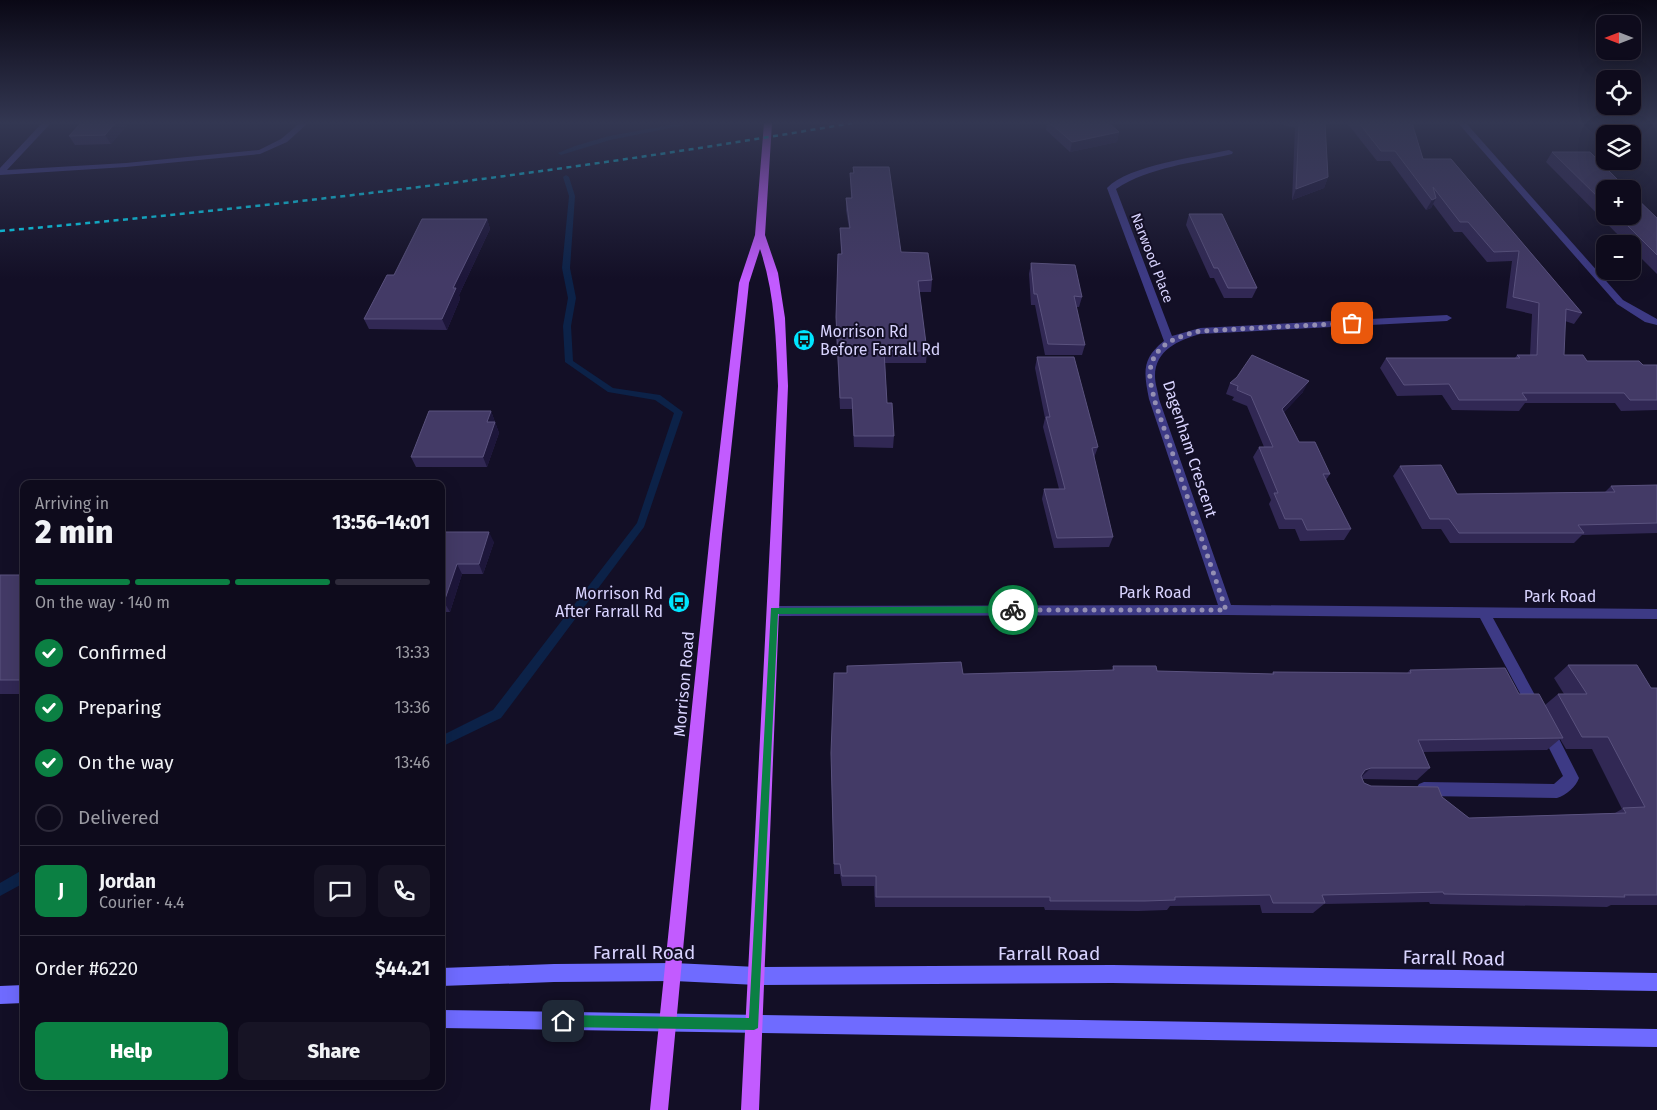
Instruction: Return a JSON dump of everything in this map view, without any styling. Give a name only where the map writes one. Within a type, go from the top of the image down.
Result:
[{"type":"main road","name":"Morrison Road","points":[[659,1110],[716,534],[744,283],[760,235],[764,175]]},
{"type":"main road","name":"Morrison Road","points":[[750,1110],[783,386],[780,318],[773,273],[760,235]]},
{"type":"main road","name":"Farrall Road","points":[[445,977],[554,973],[674,972],[757,976],[1112,974],[1657,982]]},
{"type":"main road","points":[[0,995],[20,994]]},
{"type":"main road","points":[[445,1019],[1657,1038]]},
{"type":"street","name":"Narwood Place","points":[[1137,175],[1118,182],[1111,188],[1169,341]]},
{"type":"street","points":[[1508,175],[1620,302],[1649,320],[1657,322]]},
{"type":"street","name":"Dagenham Crescent","points":[[1226,610],[1154,399],[1150,373],[1152,362],[1159,349],[1169,341],[1184,334],[1200,331],[1447,318]]},
{"type":"street","name":"Park Road","points":[[774,611],[1226,610],[1657,614]]},
{"type":"street","points":[[1408,789],[1557,791],[1572,778],[1484,613]]},
{"type":"building","points":[[850,175],[890,175],[901,252],[928,253],[932,280],[918,281],[927,351],[884,351],[887,403],[892,403],[894,436],[854,436],[852,398],[840,398],[836,317],[838,254],[842,254],[840,228],[850,228],[846,198],[852,198]]},
{"type":"building","points":[[1297,175],[1328,175],[1328,177],[1296,189]]},
{"type":"building","points":[[1413,175],[1464,175],[1582,313],[1566,309],[1564,355],[1583,355],[1587,361],[1639,361],[1643,365],[1657,365],[1657,400],[1630,400],[1624,393],[1522,393],[1527,400],[1459,400],[1449,384],[1404,385],[1386,358],[1520,358],[1517,355],[1537,355],[1539,303],[1513,297],[1519,251],[1494,252],[1468,222],[1460,222],[1433,187],[1436,198],[1432,200]]},
{"type":"building","points":[[1575,175],[1613,175],[1618,180],[1596,180],[1596,195]]},
{"type":"building","points":[[1641,203],[1657,218],[1657,255],[1641,239],[1641,235],[1637,235],[1627,225],[1641,225]]},
{"type":"building","points":[[1189,214],[1222,214],[1257,288],[1228,288],[1218,268],[1214,268]]},
{"type":"building","points":[[422,219],[487,219],[453,288],[456,288],[442,319],[364,319],[387,275],[394,275]]},
{"type":"building","points":[[1031,263],[1075,265],[1082,297],[1074,296],[1085,345],[1048,344],[1037,294],[1034,294]]},
{"type":"building","points":[[1252,355],[1309,381],[1282,409],[1299,442],[1315,442],[1330,474],[1323,474],[1351,529],[1307,530],[1302,519],[1285,519],[1274,493],[1278,493],[1259,447],[1273,447],[1251,396],[1237,390],[1238,386],[1230,383],[1237,377]]},
{"type":"building","points":[[1037,357],[1074,357],[1098,447],[1092,448],[1113,537],[1057,538],[1044,489],[1065,489],[1046,417],[1050,417]]},
{"type":"building","points":[[429,411],[491,411],[487,422],[495,422],[483,457],[411,457]]},
{"type":"building","points":[[1441,465],[1457,494],[1615,492],[1611,486],[1657,485],[1657,523],[1578,525],[1584,533],[1459,533],[1449,519],[1430,519],[1400,466]]},
{"type":"building","points":[[445,532],[489,532],[479,564],[457,564],[445,599]]},
{"type":"building","points":[[0,575],[20,575],[20,680],[0,680]]},
{"type":"building","points":[[961,662],[963,674],[1114,670],[1113,666],[1156,666],[1157,671],[1274,674],[1273,672],[1411,673],[1410,670],[1505,668],[1519,694],[1539,694],[1563,738],[1418,740],[1430,768],[1371,768],[1365,770],[1361,776],[1364,783],[1371,786],[1438,787],[1442,797],[1469,818],[1626,813],[1623,808],[1645,807],[1608,737],[1582,737],[1558,694],[1587,694],[1568,665],[1637,665],[1651,688],[1657,688],[1657,895],[1624,895],[1625,897],[1444,894],[1443,892],[1322,895],[1325,903],[1273,903],[1270,895],[1175,897],[1175,900],[1145,901],[1050,901],[1050,897],[876,897],[876,876],[842,876],[840,864],[834,864],[831,753],[834,673],[847,673],[847,666]]},
{"type":"waterway","points":[[445,740],[497,714],[641,524],[679,412],[657,397],[611,390],[569,362],[567,326],[572,298],[566,268],[572,196],[566,177]]},
{"type":"waterway","points":[[0,890],[20,878]]},
{"type":"railway","points":[[0,231],[321,199],[512,175]]},
{"type":"way so far","points":[[1013,610],[1226,610],[1154,399],[1150,373],[1152,362],[1159,349],[1169,341],[1184,334],[1200,331],[1352,323]]},
{"type":"place","name":"Morrison Rd Before Farrall Rd","points":[[804,340]]},
{"type":"place","name":"Morrison Rd After Farrall Rd","points":[[679,602]]},
{"type":"route","points":[[563,1021],[754,1024],[774,611],[1013,610]]}]
